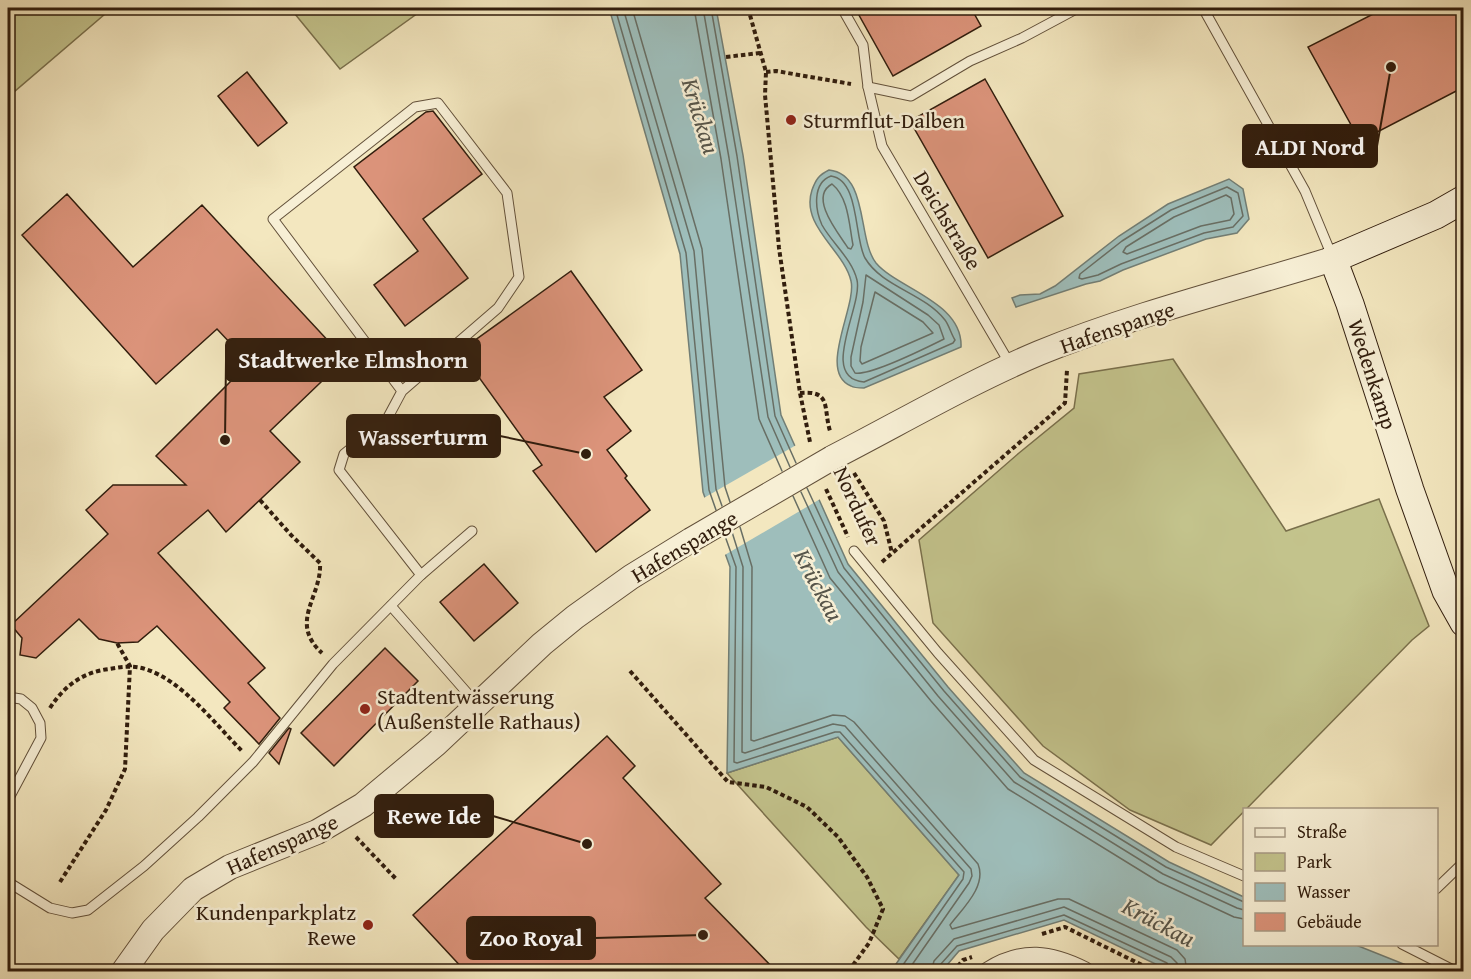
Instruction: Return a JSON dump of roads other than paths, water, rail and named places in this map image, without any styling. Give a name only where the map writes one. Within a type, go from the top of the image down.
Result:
[{"type":"main road","points":[[1333,259],[1436,215],[1464,199]]},
{"type":"main road","name":"Wedenkamp","points":[[1333,259],[1446,591],[1464,623]]},
{"type":"street","name":"Hafenspange","points":[[123,972],[153,930],[193,889],[230,867],[318,832],[363,805],[436,744],[542,644],[575,617],[631,577],[823,462],[1040,353],[1133,320],[1333,259]]},
{"type":"street","points":[[989,972],[1016,960],[1032,957],[1051,958],[1084,972]]},
{"type":"lane","name":"Deichstraße","points":[[842,8],[863,45],[868,87],[882,146],[1012,366]]},
{"type":"lane","points":[[868,87],[911,96],[970,61],[1022,38],[1078,8]]},
{"type":"lane","points":[[1203,8],[1300,181],[1333,259]]},
{"type":"lane","points":[[402,391],[273,219],[415,107],[438,103],[507,193],[519,277],[498,308],[402,391],[387,419],[344,454],[339,470],[420,575]]},
{"type":"lane","points":[[8,882],[50,908],[72,914],[88,910],[144,866],[198,817],[253,762],[333,664],[420,575],[472,531]]},
{"type":"lane","name":"Nordufer","points":[[854,551],[938,653],[1034,760],[1176,847],[1243,875]]},
{"type":"lane","points":[[391,606],[478,705]]},
{"type":"lane","points":[[8,697],[21,699],[32,708],[40,723],[41,738],[8,800]]},
{"type":"lane","points":[[1438,888],[1464,862]]},
{"type":"lane","points":[[1404,946],[1457,972]]},
{"type":"water","name":"Krückau","points":[[609,8],[716,8],[743,155],[781,415],[848,564],[948,687],[1024,773],[1169,862],[1243,897],[1243,946],[1358,946],[1421,971],[1170,971],[1064,920],[959,951],[942,971],[891,971],[959,875],[838,737],[727,773],[730,567],[703,492],[680,254]]},
{"type":"water","points":[[829,170],[842,174],[851,183],[870,252],[876,263],[941,308],[952,319],[959,332],[961,347],[864,388],[852,387],[841,378],[838,353],[849,306],[851,281],[847,270],[817,226],[810,203],[816,180]]},
{"type":"water","points":[[1229,179],[1243,189],[1249,219],[1237,233],[1206,239],[1100,281],[1016,307],[1012,298],[1020,295],[1040,294],[1055,286],[1119,236],[1168,204]]},
{"type":"place","name":"ALDI Nord","points":[[1391,67]]},
{"type":"place","name":"Sturmflut-Dalben","points":[[791,120]]},
{"type":"place","name":"Stadtwerke Elmshorn","points":[[225,440]]},
{"type":"place","name":"Wasserturm","points":[[586,454]]},
{"type":"place","name":"Stadtentwässerung (Außenstelle Rathaus)","points":[[365,709]]},
{"type":"place","name":"Rewe Ide","points":[[587,844]]},
{"type":"place","name":"Kundenparkplatz Rewe","points":[[368,925]]},
{"type":"place","name":"Zoo Royal","points":[[703,935]]}]
